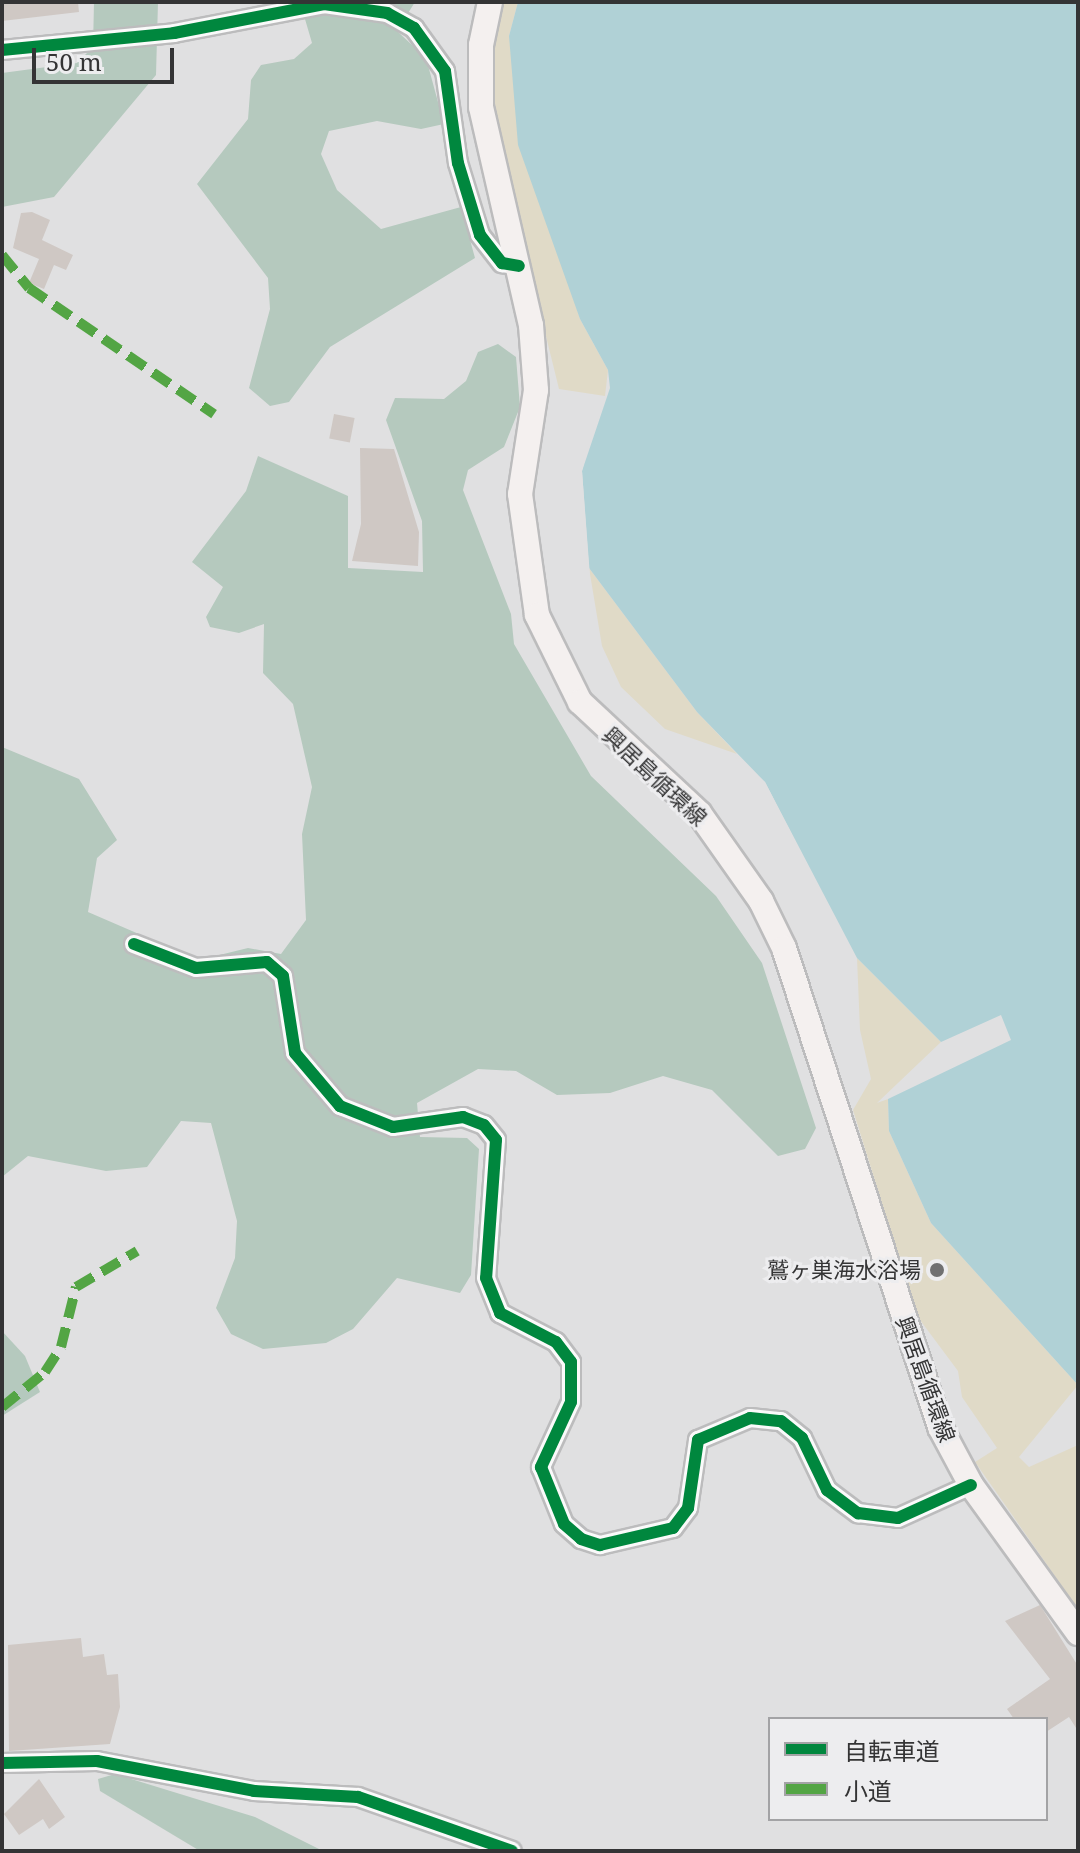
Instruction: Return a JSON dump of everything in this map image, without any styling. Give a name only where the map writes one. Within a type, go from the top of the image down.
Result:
[{"type":"main road","name":"興居島循環線","points":[[490,2],[481,45],[481,107],[519,266],[536,390],[522,536],[537,615],[580,702],[699,813],[761,901],[799,994],[923,1384],[971,1485],[1078,1633]]},
{"type":"street","points":[[2,50],[174,33],[324,4],[387,13],[414,28],[445,71],[458,163],[480,235],[502,263],[519,266]]},
{"type":"street","points":[[134,944],[196,968],[267,962],[283,976],[295,1053],[340,1106],[393,1127],[463,1117],[484,1125],[496,1140],[486,1278],[500,1313],[556,1342],[571,1362],[571,1402],[541,1467],[564,1524],[581,1539],[600,1545],[673,1528],[688,1508],[698,1440],[750,1418],[781,1421],[802,1438],[827,1490],[858,1513],[898,1518],[971,1485]]},
{"type":"street","points":[[2,1763],[97,1761],[254,1791],[358,1797],[512,1851]]},
{"type":"green space","points":[[94,2],[158,2],[156,75],[54,197],[2,207],[2,73],[77,63],[93,47]]},
{"type":"green space","points":[[300,2],[415,2],[397,31],[426,58],[444,124],[421,129],[377,121],[329,131],[321,154],[337,190],[381,229],[461,207],[475,258],[330,347],[289,402],[270,406],[249,388],[270,309],[268,278],[197,184],[248,119],[251,80],[261,65],[294,59],[312,43]]},
{"type":"green space","points":[[498,344],[516,357],[520,407],[504,447],[468,470],[463,490],[511,614],[514,644],[591,776],[716,896],[762,963],[816,1128],[805,1149],[778,1156],[712,1090],[663,1076],[610,1093],[557,1095],[516,1071],[478,1069],[417,1103],[420,1137],[467,1138],[479,1149],[471,1275],[460,1293],[397,1278],[353,1329],[326,1343],[263,1349],[231,1334],[216,1308],[235,1258],[237,1221],[211,1123],[181,1121],[147,1167],[106,1171],[28,1156],[2,1177],[2,747],[79,779],[117,840],[97,858],[88,912],[199,960],[248,948],[281,954],[306,920],[302,834],[312,787],[293,704],[263,673],[264,624],[239,633],[210,627],[206,617],[223,587],[192,562],[246,491],[258,456],[348,496],[348,568],[423,572],[422,521],[386,420],[395,398],[444,399],[466,381],[478,352]]},
{"type":"green space","points":[[2,1331],[25,1356],[40,1392],[2,1416]]},
{"type":"green space","points":[[115,1774],[255,1817],[323,1851],[200,1851],[100,1791],[98,1779]]},
{"type":"sand","points":[[503,2],[518,2],[509,36],[545,205],[580,319],[608,370],[605,396],[559,389],[496,133],[493,40]]},
{"type":"sand","points":[[589,568],[697,712],[737,754],[665,729],[621,687],[602,646]]},
{"type":"sand","name":"鷲ヶ巣海水浴場","points":[[857,958],[941,1042],[877,1103],[888,1099],[889,1131],[931,1223],[1078,1385],[1019,1457],[1029,1467],[1078,1445],[1078,1609],[975,1462],[997,1448],[962,1397],[958,1371],[917,1316],[853,1110],[871,1079],[860,1030]]},
{"type":"water","points":[[518,2],[1078,2],[1078,1385],[931,1223],[889,1131],[888,1099],[1011,1040],[1001,1015],[941,1042],[857,958],[765,782],[697,712],[589,568],[582,471],[610,388],[608,370],[580,319],[518,145],[509,36]]},
{"type":"pier","points":[[601,395],[582,471],[590,576],[576,518],[578,470]]},
{"type":"pier","points":[[729,751],[765,782],[858,964],[761,785]]},
{"type":"building","points":[[2,2],[78,2],[79,12],[2,21]]},
{"type":"building","points":[[32,212],[50,220],[42,240],[73,255],[66,270],[54,265],[44,289],[29,283],[39,259],[13,248],[21,213]]},
{"type":"building","points":[[334,414],[355,418],[350,443],[329,439]]},
{"type":"building","points":[[360,448],[394,449],[419,532],[418,566],[352,561],[361,524]]},
{"type":"building","points":[[1040,1605],[1078,1666],[1078,1731],[1069,1717],[1048,1731],[1048,1717],[1013,1717],[1007,1709],[1050,1679],[1005,1621]]},
{"type":"building","points":[[81,1638],[83,1657],[104,1654],[107,1675],[118,1674],[120,1707],[110,1744],[9,1751],[8,1645]]},
{"type":"building","points":[[39,1779],[65,1817],[49,1829],[43,1819],[19,1835],[4,1814]]},
{"type":"marked path","points":[[2,255],[29,288],[214,414]]},
{"type":"marked path","points":[[2,1407],[45,1372],[61,1347],[76,1287],[137,1251]]},
{"type":"cycle path","points":[[2,50],[174,33],[324,4],[387,13],[414,28],[445,71],[458,163],[480,235],[502,263],[519,266]]},
{"type":"cycle path","points":[[134,944],[196,968],[267,962],[283,976],[295,1053],[340,1106],[393,1127],[463,1117],[484,1125],[496,1140],[486,1278],[500,1313],[556,1342],[571,1362],[571,1402],[541,1467],[564,1524],[581,1539],[600,1545],[673,1528],[688,1508],[698,1440],[750,1418],[781,1421],[802,1438],[827,1490],[858,1513],[898,1518],[971,1485]]},
{"type":"cycle path","points":[[2,1763],[97,1761],[254,1791],[358,1797],[512,1851]]},
{"type":"place","name":"鷲ヶ巣海水浴場","points":[[937,1270]]}]
